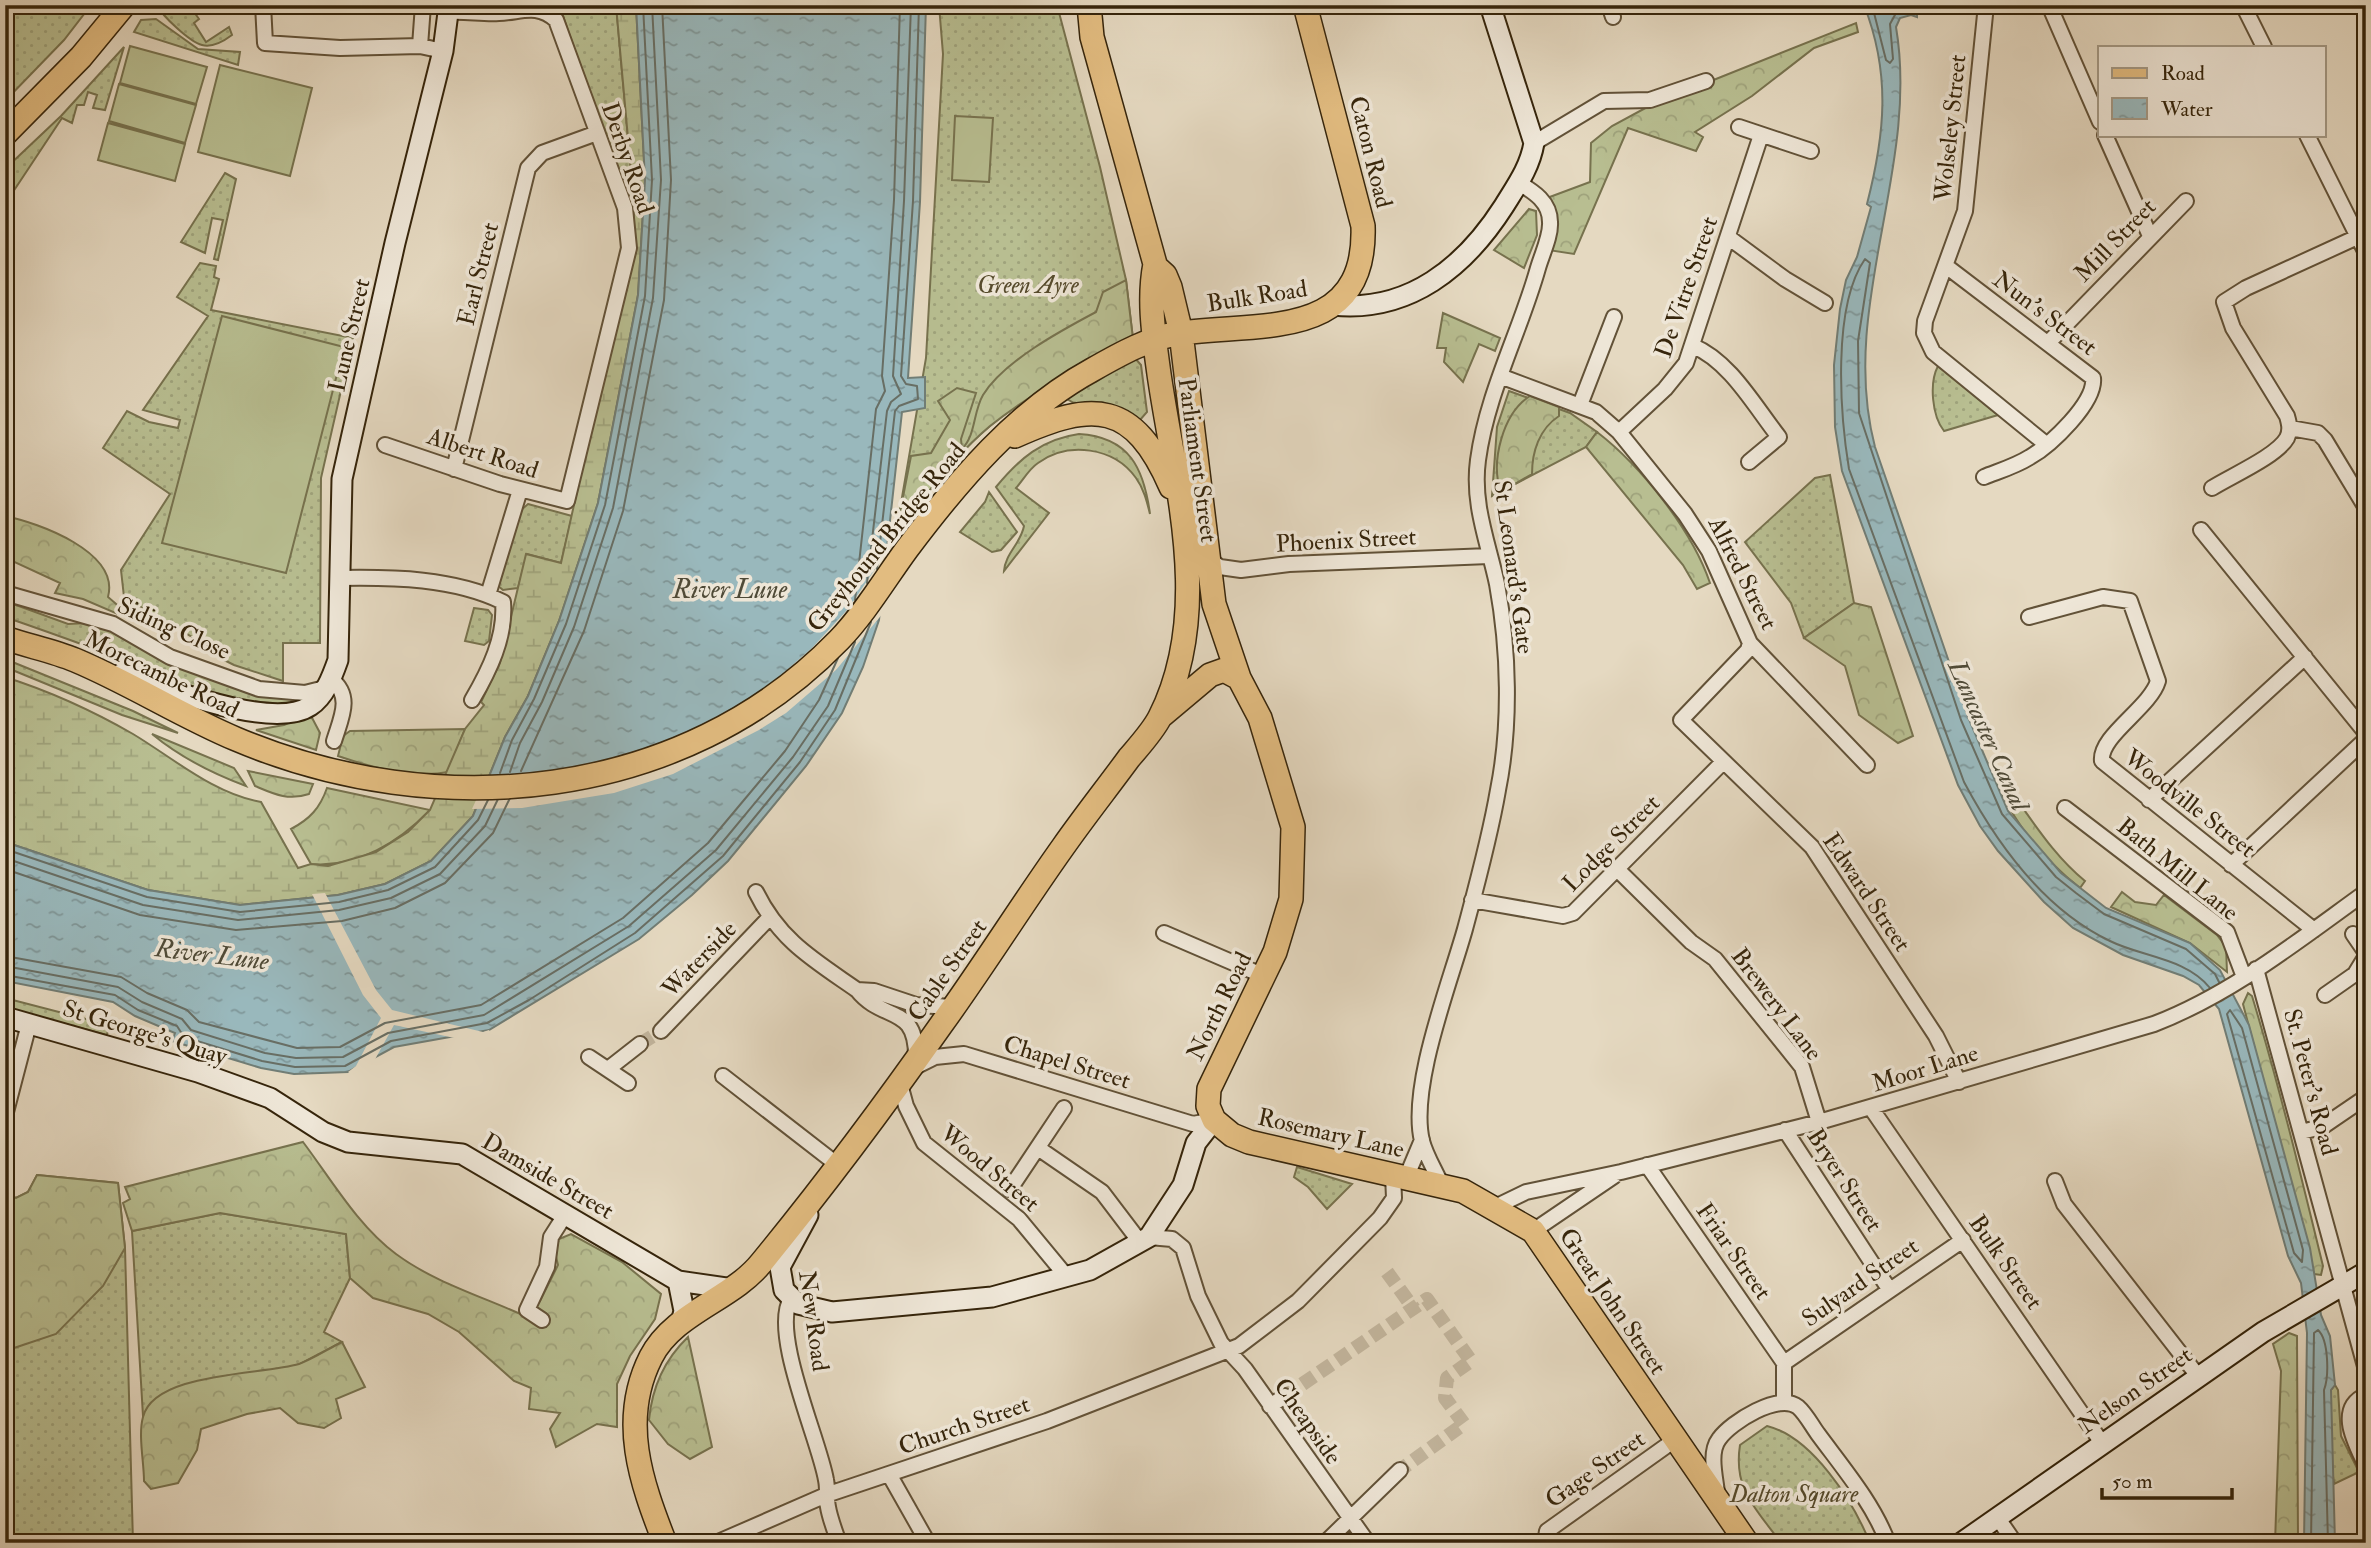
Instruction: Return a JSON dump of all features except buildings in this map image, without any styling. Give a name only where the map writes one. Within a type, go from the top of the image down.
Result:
[{"type":"main road","points":[[104,29],[118,5]]},
{"type":"main road","points":[[5,134],[45,96],[124,5]]},
{"type":"main road","name":"Parliament Street","points":[[1089,5],[1092,37],[1155,266],[1150,283],[1154,340],[1179,506],[1189,595],[1188,620],[1179,663]]},
{"type":"main road","name":"Caton Road","points":[[1305,5],[1363,226],[1362,262],[1358,276],[1333,304]]},
{"type":"main road","name":"Parliament Street","points":[[1155,266],[1165,275],[1170,287],[1181,332],[1214,604],[1227,645]]},
{"type":"main road","name":"Bulk Road","points":[[1181,332],[1285,322],[1312,317],[1333,304]]},
{"type":"main road","name":"Greyhound Bridge Road","points":[[295,760],[354,776],[468,790],[562,782],[607,774],[678,750],[749,715],[803,675],[842,637],[969,473],[1020,421],[1074,380],[1154,340],[1181,332]]},
{"type":"main road","points":[[999,444],[1055,418],[1088,412],[1104,415],[1135,430],[1149,446],[1161,463],[1179,506]]},
{"type":"main road","name":"Morecambe Road","points":[[5,638],[73,660],[237,739],[295,760]]},
{"type":"main road","name":"North Road","points":[[1214,1120],[1208,1098],[1214,1073],[1264,975],[1292,900],[1293,827],[1260,718],[1239,678],[1227,645]]},
{"type":"main road","name":"Cable Street","points":[[665,1543],[640,1476],[636,1456],[635,1421],[642,1378],[652,1354],[681,1322],[733,1289],[758,1267],[839,1166],[908,1072],[1062,848],[1160,717],[1179,663]]},
{"type":"main road","points":[[1160,717],[1210,675],[1224,670],[1239,678]]},
{"type":"main road","name":"Rosemary Lane","points":[[1214,1120],[1232,1135],[1249,1142],[1399,1177],[1441,1184],[1463,1191],[1494,1207]]},
{"type":"main road","name":"Great John Street","points":[[1494,1207],[1533,1231],[1676,1439]]},
{"type":"main road","points":[[1676,1439],[1747,1543]]},
{"type":"street","points":[[263,5],[265,43],[340,48],[419,46],[443,51]]},
{"type":"street","points":[[419,46],[423,5]]},
{"type":"street","points":[[1490,5],[1534,143],[1604,101],[1650,100],[1706,81]]},
{"type":"street","name":"Wolseley Street","points":[[1986,5],[1970,184],[1965,211],[1924,321],[1927,343],[1933,352],[2047,445]]},
{"type":"street","points":[[2049,5],[2098,117]]},
{"type":"street","points":[[2243,5],[2264,46]]},
{"type":"street","name":"Lune Street","points":[[328,683],[338,660],[342,479],[398,227],[443,51],[449,8]]},
{"type":"street","name":"Derby Road","points":[[449,8],[499,13],[529,8],[549,14],[556,20],[625,208],[629,248],[567,502]]},
{"type":"street","points":[[1739,127],[1811,151]]},
{"type":"street","name":"Earl Street","points":[[454,468],[528,168],[542,153],[597,133]]},
{"type":"street","name":"De Vitre Street","points":[[1619,432],[1679,376],[1693,346],[1761,135]]},
{"type":"street","points":[[2105,136],[2150,236]]},
{"type":"street","points":[[2308,136],[2362,235],[2366,253]]},
{"type":"street","name":"Bulk Road","points":[[1333,304],[1362,308],[1400,298],[1433,282],[1458,263],[1491,226],[1519,183],[1531,160],[1534,143]]},
{"type":"street","name":"St Leonard's Gate","points":[[1441,1184],[1422,1140],[1420,1104],[1442,1003],[1472,900],[1498,792],[1504,736],[1502,617],[1477,506],[1478,459],[1500,376],[1531,293],[1551,223],[1547,208],[1538,195],[1519,183]]},
{"type":"street","name":"Mill Street","points":[[2049,342],[2186,201]]},
{"type":"street","points":[[2212,488],[2279,448],[2288,437],[2290,428],[2287,416],[2223,307],[2228,297],[2362,235]]},
{"type":"street","points":[[1728,237],[1791,283],[1825,303]]},
{"type":"street","name":"Nun's Street","points":[[1946,266],[2093,378],[2091,398],[2047,445],[2031,457],[1984,477]]},
{"type":"street","points":[[1580,405],[1614,317]]},
{"type":"street","points":[[1693,346],[1710,354],[1721,365],[1779,437],[1749,462]]},
{"type":"street","name":"Alfred Street","points":[[1500,376],[1580,405],[1605,418],[1619,432],[1685,514],[1709,551],[1750,643],[1867,765]]},
{"type":"street","points":[[2290,428],[2318,433],[2325,440],[2366,508]]},
{"type":"street","name":"Albert Road","points":[[384,445],[520,490],[567,502]]},
{"type":"street","points":[[488,595],[520,490]]},
{"type":"street","points":[[2202,530],[2366,733]]},
{"type":"street","name":"Phoenix Street","points":[[1208,559],[1220,567],[1241,570],[1289,564],[1489,556]]},
{"type":"street","points":[[339,578],[398,577],[488,595],[503,602],[504,613],[488,673],[472,700]]},
{"type":"street","name":"Siding Close","points":[[5,593],[113,624],[170,657],[259,689],[305,693],[328,683]]},
{"type":"street","name":"Woodville Street","points":[[2029,617],[2103,597],[2130,601],[2158,681],[2149,699],[2104,746],[2101,754],[2107,766],[2314,930]]},
{"type":"street","name":"Edward Street","points":[[1750,643],[1748,650],[1681,720],[1812,847],[1936,1036],[1959,1082]]},
{"type":"street","points":[[2149,800],[2305,657]]},
{"type":"street","points":[[73,660],[244,711],[286,716],[309,707],[328,683],[342,687],[345,703],[334,741]]},
{"type":"street","points":[[2231,865],[2366,739]]},
{"type":"street","name":"Lodge Street","points":[[1472,900],[1563,916],[1573,913],[1723,762]]},
{"type":"street","name":"Bath Mill Lane","points":[[2066,808],[2227,932],[2245,977]]},
{"type":"street","name":"Brewery Lane","points":[[1618,870],[1691,942],[1715,959],[1802,1067],[1819,1122]]},
{"type":"street","name":"Wood Street","points":[[756,892],[769,918],[786,937],[857,990],[866,1002],[901,1017],[911,1029],[916,1036],[908,1072],[905,1106],[924,1143],[1019,1219],[1067,1278]]},
{"type":"street","name":"Moor Lane","points":[[1494,1207],[1526,1192],[1621,1172],[1819,1122],[2154,1024],[2199,1004],[2245,977],[2366,892]]},
{"type":"street","name":"Waterside","points":[[661,1031],[769,918]]},
{"type":"street","points":[[1164,933],[1264,975]]},
{"type":"street","points":[[2325,996],[2355,974],[2366,955],[2353,934]]},
{"type":"street","name":"St. Peter's Road","points":[[2245,977],[2301,1132],[2334,1289],[2366,1370]]},
{"type":"street","points":[[857,990],[874,991],[916,1005],[954,1006]]},
{"type":"street","name":"St George's Quay","points":[[5,1017],[145,1055],[270,1098]]},
{"type":"street","points":[[6,1112],[8,1094],[30,1024]]},
{"type":"street","points":[[608,1069],[640,1044]]},
{"type":"street","name":"Chapel Street","points":[[908,1072],[935,1057],[964,1054],[1193,1124],[1214,1120]]},
{"type":"street","points":[[589,1057],[628,1083]]},
{"type":"street","points":[[723,1076],[839,1166]]},
{"type":"street","points":[[2301,1132],[2322,1127],[2366,1097]]},
{"type":"street","name":"Damside Street","points":[[270,1098],[323,1132],[348,1142],[462,1154],[678,1280],[733,1289]]},
{"type":"street","points":[[1010,1189],[1064,1108]]},
{"type":"street","name":"Bulk Street","points":[[1871,1108],[2102,1443]]},
{"type":"street","points":[[791,1299],[820,1311],[886,1309],[992,1297],[1067,1278],[1104,1263],[1145,1239],[1183,1185],[1196,1143],[1214,1120]]},
{"type":"street","name":"Bryer Street","points":[[1785,1130],[1889,1289]]},
{"type":"street","name":"St Leonard's Gate","points":[[1399,1177],[1422,1140]]},
{"type":"street","points":[[1038,1148],[1102,1192],[1145,1239],[1171,1239],[1183,1248],[1198,1296],[1221,1343],[1227,1348]]},
{"type":"street","name":"Friar Street","points":[[1647,1165],[1784,1363]]},
{"type":"street","name":"Moor Lane","points":[[1533,1231],[1621,1172]]},
{"type":"street","name":"Church Street","points":[[716,1543],[826,1495],[1047,1421],[1162,1378],[1227,1348],[1239,1346],[1277,1318],[1363,1237],[1394,1198],[1399,1177]]},
{"type":"street","points":[[2055,1181],[2064,1204],[2198,1376]]},
{"type":"street","name":"New Road","points":[[813,1200],[800,1232],[780,1267],[782,1285],[791,1299],[786,1311],[788,1342],[805,1414],[826,1481],[826,1495],[839,1543]]},
{"type":"street","points":[[542,1320],[527,1310],[547,1266],[551,1237],[565,1215]]},
{"type":"street","name":"Sulyard Street","points":[[1784,1363],[1963,1240]]},
{"type":"street","name":"Nelson Street","points":[[1961,1543],[2198,1376],[2282,1321],[2366,1272]]},
{"type":"street","points":[[678,1280],[684,1311],[681,1322]]},
{"type":"street","name":"Cheapside","points":[[1227,1348],[1245,1369],[1368,1543]]},
{"type":"street","points":[[1784,1363],[1784,1401]]},
{"type":"street","points":[[1270,1406],[1285,1395]]},
{"type":"street","points":[[2366,1395],[2351,1408],[2348,1425],[2366,1466]]},
{"type":"street","points":[[1719,1500],[1713,1458],[1718,1439],[1768,1404],[1784,1401],[1798,1407],[1845,1470],[1881,1524],[1888,1543]]},
{"type":"street","name":"Gage Street","points":[[1544,1540],[1547,1531],[1676,1439]]},
{"type":"street","points":[[1325,1543],[1400,1470]]},
{"type":"street","points":[[889,1474],[928,1543]]},
{"type":"street","points":[[1997,1517],[2015,1543]]},
{"type":"green space","points":[[5,5],[91,5],[64,40],[5,101]]},
{"type":"green space","points":[[157,5],[189,5],[199,19],[194,23],[206,42],[229,27],[232,35],[214,45],[202,45],[177,28]]},
{"type":"green space","points":[[556,5],[616,5],[634,205],[624,193],[562,13]]},
{"type":"green space","points":[[616,5],[636,5],[645,180],[638,295],[598,503],[559,621],[528,696],[505,737],[473,816],[431,861],[385,884],[338,895],[240,905],[148,890],[5,842],[5,677],[87,710],[133,734],[210,783],[244,798],[261,802],[298,868],[311,864],[328,866],[376,852],[408,832],[430,810],[465,729],[484,705],[481,702],[500,663],[526,554],[561,563],[633,241],[634,205]]},
{"type":"green space","name":"Green Ayre","points":[[939,5],[1057,5],[1100,167],[1126,280],[1133,339],[1042,390],[990,426],[963,451],[939,479],[895,538],[926,358],[943,54]]},
{"type":"green space","points":[[156,19],[198,49],[240,52],[238,65],[134,32],[141,20]]},
{"type":"green space","points":[[1856,23],[1858,32],[1814,48],[1752,96],[1695,132],[1703,137],[1696,151],[1628,128],[1574,254],[1548,250],[1547,198],[1590,182],[1591,143],[1612,126],[1651,105]]},
{"type":"green space","points":[[130,46],[207,67],[196,104],[120,83]]},
{"type":"green space","points":[[124,47],[105,110],[93,108],[97,95],[88,92],[84,105],[77,105],[72,123],[62,118],[5,204],[5,169],[61,116]]},
{"type":"green space","points":[[220,65],[312,88],[290,176],[198,152]]},
{"type":"green space","points":[[119,84],[196,105],[185,143],[109,121]]},
{"type":"green space","points":[[955,116],[993,118],[989,182],[952,180]]},
{"type":"green space","points":[[108,123],[185,144],[175,181],[98,160]]},
{"type":"green space","points":[[225,173],[236,179],[218,260],[214,259],[223,220],[212,218],[205,253],[181,242]]},
{"type":"green space","points":[[1529,209],[1536,211],[1537,235],[1524,268],[1494,250]]},
{"type":"green space","points":[[200,263],[216,266],[214,277],[219,279],[211,310],[353,338],[321,478],[320,643],[283,643],[283,681],[234,665],[212,654],[214,650],[124,597],[121,570],[170,494],[103,448],[127,411],[149,422],[178,428],[180,420],[143,410],[208,316],[177,297]]},
{"type":"green space","points":[[1126,280],[1133,339],[1042,390],[990,426],[963,451],[939,479],[895,538],[911,456],[931,453],[950,420],[938,401],[957,388],[976,393],[961,439],[962,449],[970,437],[983,395],[992,382],[1035,348],[1096,312],[1103,292]]},
{"type":"green space","points":[[1443,313],[1500,338],[1495,351],[1479,344],[1463,382],[1444,362],[1446,348],[1437,348]]},
{"type":"green space","points":[[222,316],[344,347],[286,573],[162,543]]},
{"type":"green space","points":[[1134,357],[1141,365],[1147,412],[1140,420],[1103,403],[1074,403],[1067,399],[1068,394]]},
{"type":"green space","points":[[1938,366],[1998,415],[1944,431],[1933,399],[1933,381]]},
{"type":"green space","points":[[1509,391],[1570,413],[1597,432],[1586,447],[1492,496],[1497,427]]},
{"type":"green space","points":[[1530,396],[1559,407],[1559,416],[1546,427],[1538,442],[1533,457],[1532,474],[1501,492],[1497,467],[1501,439],[1513,414]]},
{"type":"green space","points":[[1597,432],[1631,462],[1663,500],[1691,542],[1710,583],[1697,589],[1683,565],[1586,447]]},
{"type":"green space","points":[[1079,434],[1111,441],[1131,458],[1144,483],[1150,514],[1139,482],[1116,459],[1076,450],[1050,456],[1035,465],[1016,488],[1049,513],[1004,571],[1007,559],[1024,526],[996,487],[1032,452],[1054,440]]},
{"type":"green space","points":[[1830,475],[1854,603],[1804,638],[1791,603],[1745,542],[1815,478]]},
{"type":"green space","points":[[989,492],[1017,532],[1001,550],[992,552],[960,532],[985,502]]},
{"type":"green space","points":[[528,504],[572,516],[561,563],[527,554],[518,588],[503,590],[497,585],[520,511]]},
{"type":"green space","points":[[5,516],[56,533],[90,553],[102,566],[108,581],[108,597],[122,609],[120,615],[83,599],[55,593],[60,583],[10,560],[13,538],[5,533]]},
{"type":"green space","points":[[5,601],[68,624],[88,623],[108,630],[177,667],[292,698],[291,703],[256,705],[195,689],[5,617]]},
{"type":"green space","points":[[1854,603],[1871,607],[1913,736],[1898,743],[1859,715],[1845,666],[1804,638]]},
{"type":"green space","points":[[474,608],[488,610],[492,615],[489,641],[484,645],[465,641]]},
{"type":"green space","points":[[5,659],[133,711],[178,733],[122,715],[5,667]]},
{"type":"green space","points":[[310,714],[320,733],[316,750],[256,730],[284,725]]},
{"type":"green space","points":[[465,729],[448,772],[407,773],[338,756],[343,736],[350,731]]},
{"type":"green space","points":[[152,734],[234,768],[246,786],[197,764]]},
{"type":"green space","points":[[1984,759],[2044,838],[2085,881],[2080,888],[2048,859],[2023,830]]},
{"type":"green space","points":[[248,771],[313,784],[309,794],[281,796],[255,786]]},
{"type":"green space","points":[[327,788],[430,810],[418,822],[377,851],[345,862],[311,864],[291,829],[314,812]]},
{"type":"green space","points":[[2122,892],[2135,902],[2156,905],[2164,895],[2217,935],[2226,947],[2227,972],[2190,943],[2111,907]]},
{"type":"green space","points":[[2248,993],[2252,996],[2289,1131],[2323,1266],[2321,1275],[2314,1274],[2243,1004]]},
{"type":"green space","points":[[5,998],[109,1025],[107,1035],[5,1008]]},
{"type":"green space","points":[[303,1142],[357,1216],[382,1243],[411,1264],[460,1289],[527,1317],[540,1301],[558,1265],[555,1253],[559,1239],[571,1234],[622,1262],[661,1294],[655,1319],[630,1356],[617,1384],[617,1427],[597,1424],[556,1447],[550,1429],[560,1413],[529,1409],[531,1388],[514,1381],[459,1332],[428,1314],[373,1298],[350,1278],[346,1234],[220,1213],[132,1231],[123,1203],[130,1199],[125,1187]]},
{"type":"green space","points":[[1297,1167],[1352,1184],[1327,1209],[1308,1187],[1294,1177]]},
{"type":"green space","points":[[37,1175],[118,1183],[125,1248],[133,1543],[5,1543],[5,1194],[16,1198],[28,1192]]},
{"type":"green space","points":[[37,1175],[118,1183],[125,1248],[103,1286],[56,1334],[5,1351],[5,1194],[16,1198],[28,1192]]},
{"type":"green space","points":[[220,1213],[346,1234],[350,1278],[324,1332],[342,1342],[300,1364],[143,1416],[132,1231]]},
{"type":"green space","points":[[2289,1333],[2297,1336],[2298,1543],[2275,1543],[2281,1371],[2273,1344]]},
{"type":"green space","points":[[688,1337],[712,1447],[690,1459],[668,1444],[649,1420],[656,1385],[672,1355]]},
{"type":"green space","points":[[342,1342],[365,1387],[336,1399],[341,1418],[324,1428],[298,1423],[280,1408],[247,1414],[201,1429],[197,1450],[178,1483],[151,1489],[144,1481],[142,1424],[151,1402],[167,1391],[187,1383],[299,1364]]},
{"type":"green space","points":[[2335,1385],[2338,1390],[2341,1436],[2359,1472],[2334,1484],[2330,1452],[2331,1390]]},
{"type":"green space","name":"Dalton Square","points":[[1767,1426],[1784,1432],[1815,1457],[1842,1490],[1870,1543],[1781,1543],[1749,1498],[1740,1474],[1740,1445]]},
{"type":"water","name":"River Lune","points":[[636,5],[926,5],[920,202],[908,378],[925,377],[925,408],[902,412],[879,620],[863,667],[842,713],[806,766],[728,861],[692,895],[639,939],[489,1030],[394,1047],[348,1072],[294,1074],[261,1068],[172,1041],[175,1033],[135,1016],[113,1002],[5,981],[5,842],[148,890],[240,905],[338,895],[385,884],[431,861],[473,816],[505,737],[528,696],[559,621],[598,503],[638,295],[645,180]]},
{"type":"water","points":[[1864,5],[1917,5],[1917,17],[1911,15],[1900,18],[1896,27],[1900,80],[1898,132],[1866,342],[1866,395],[1875,447],[1968,717],[2008,811],[2061,873],[2106,908],[2190,943],[2220,970],[2249,1025],[2310,1248],[2321,1315],[2330,1336],[2335,1385],[2331,1390],[2335,1543],[2304,1543],[2307,1333],[2301,1283],[2288,1256],[2219,1009],[2199,985],[2183,976],[2123,955],[2073,928],[2044,902],[1998,851],[1980,826],[1958,785],[1842,471],[1835,427],[1834,365],[1840,309],[1846,280],[1857,257],[1871,207],[1867,204],[1881,128],[1882,80],[1873,30]]},
{"type":"pier","points":[[890,547],[884,612],[836,670],[786,713],[759,730],[673,774],[614,793],[522,808],[472,809],[486,778],[551,773],[631,755],[694,730],[723,715],[772,683],[812,648],[848,609]]},
{"type":"pier","points":[[325,893],[376,990],[392,1010],[483,1032],[489,1030],[491,1033],[459,1039],[394,1025],[373,1063],[352,1075],[348,1072],[356,1066],[381,1018],[363,995],[312,894]]},
{"type":"tunnel","points":[[640,1044],[661,1031]]},
{"type":"tunnel","points":[[1387,1272],[1414,1309]]},
{"type":"tunnel","points":[[1285,1396],[1427,1299],[1471,1361],[1447,1378],[1445,1398],[1464,1424],[1400,1470]]},
{"type":"water label","name":"Lancaster Canal","points":[[1989,735]]}]
